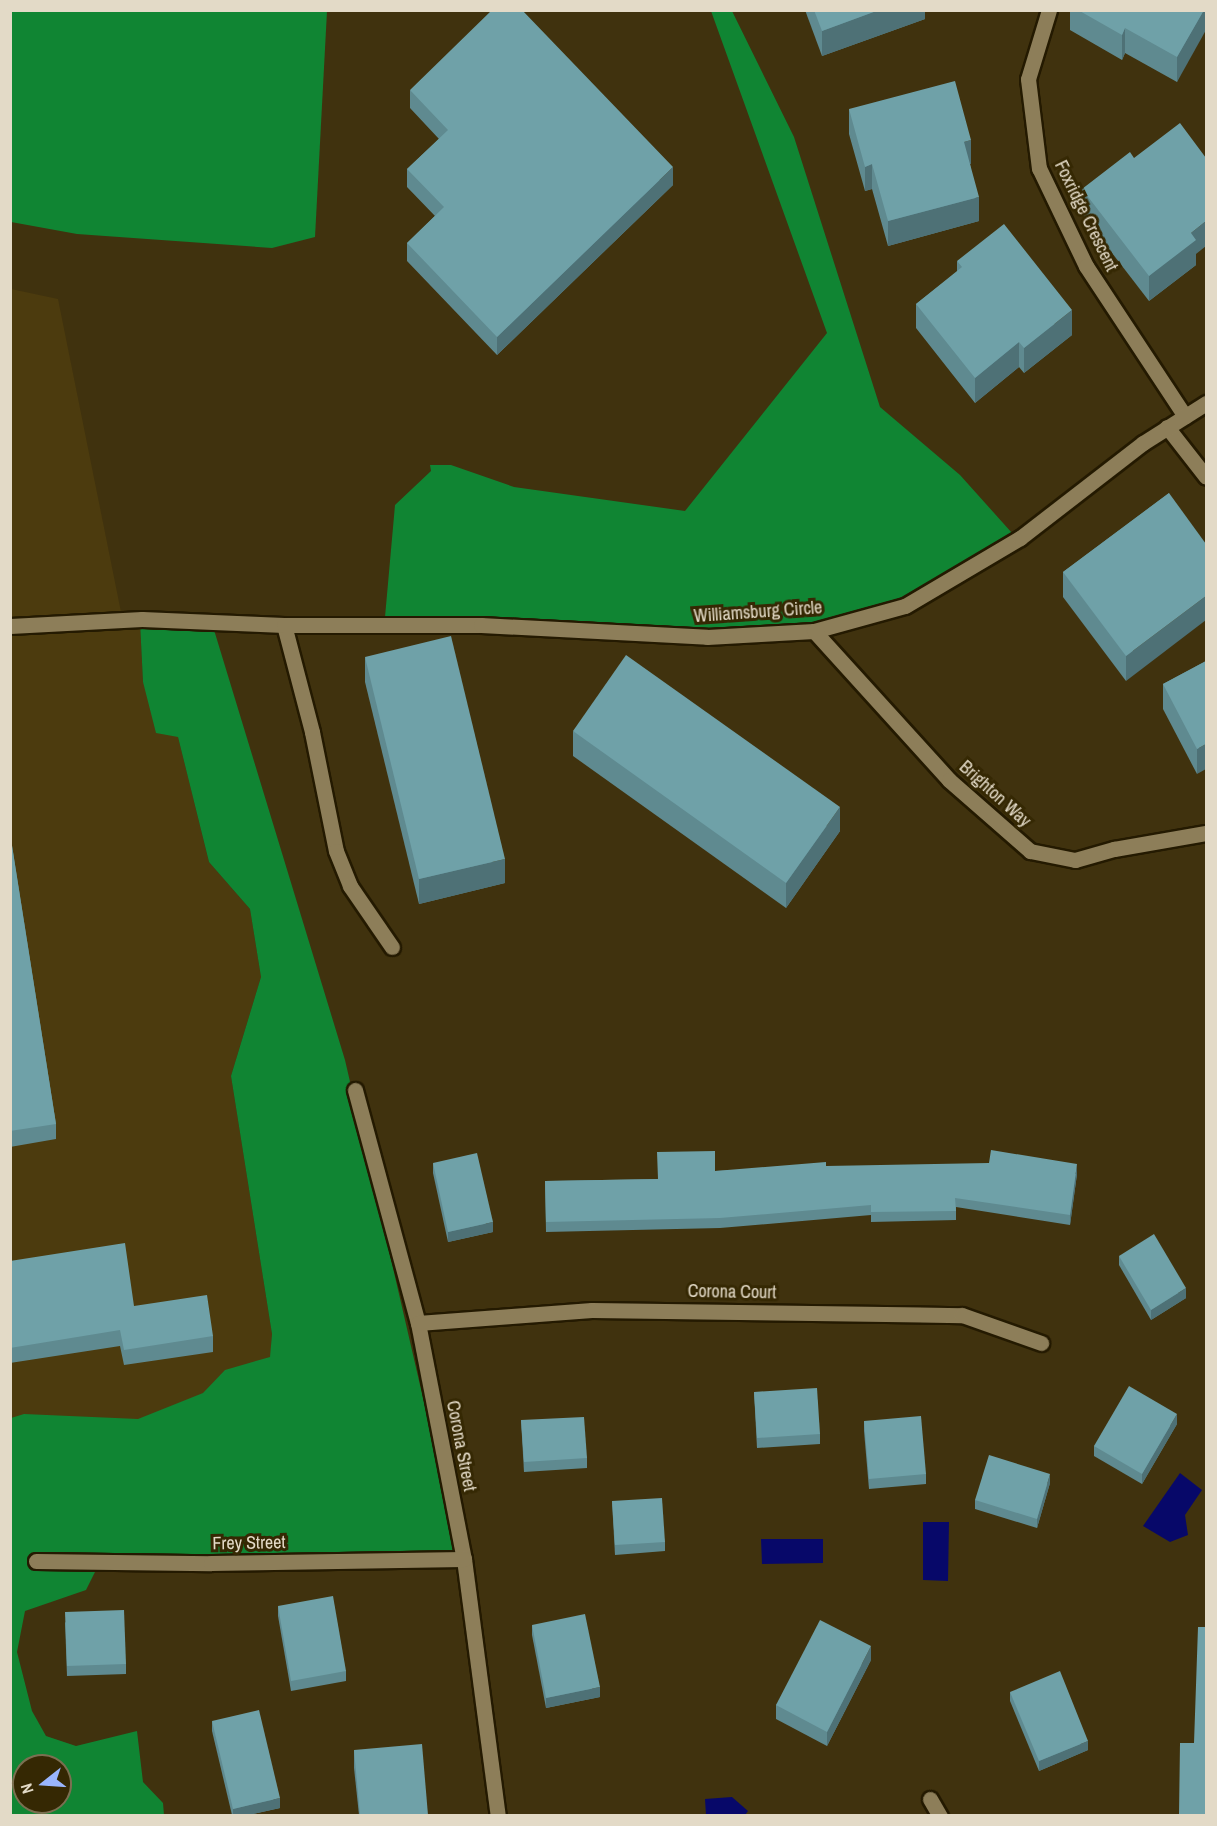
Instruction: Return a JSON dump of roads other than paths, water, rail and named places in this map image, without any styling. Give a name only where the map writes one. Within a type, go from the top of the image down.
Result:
[{"type":"street","name":"Foxridge Crescent","points":[[1049,10],[1028,79],[1039,168],[1086,266],[1185,416]]},
{"type":"street","name":"Williamsburg Circle","points":[[10,626],[142,619],[284,625],[481,625],[707,637],[814,631],[905,606],[1020,538],[1167,427],[1206,403]]},
{"type":"street","points":[[1167,427],[1206,477]]},
{"type":"street","points":[[284,625],[312,732],[336,851],[350,886],[392,947]]},
{"type":"street","name":"Brighton Way","points":[[814,631],[949,780],[1030,851],[1075,860],[1114,849],[1206,833]]},
{"type":"street","name":"Corona Street","points":[[355,1090],[418,1323],[464,1559],[498,1815]]},
{"type":"street","name":"Corona Court","points":[[418,1323],[592,1310],[962,1315],[1041,1342]]},
{"type":"street","name":"Frey Street","points":[[36,1561],[211,1563],[464,1559]]},
{"type":"street","points":[[930,1799],[940,1815]]}]
